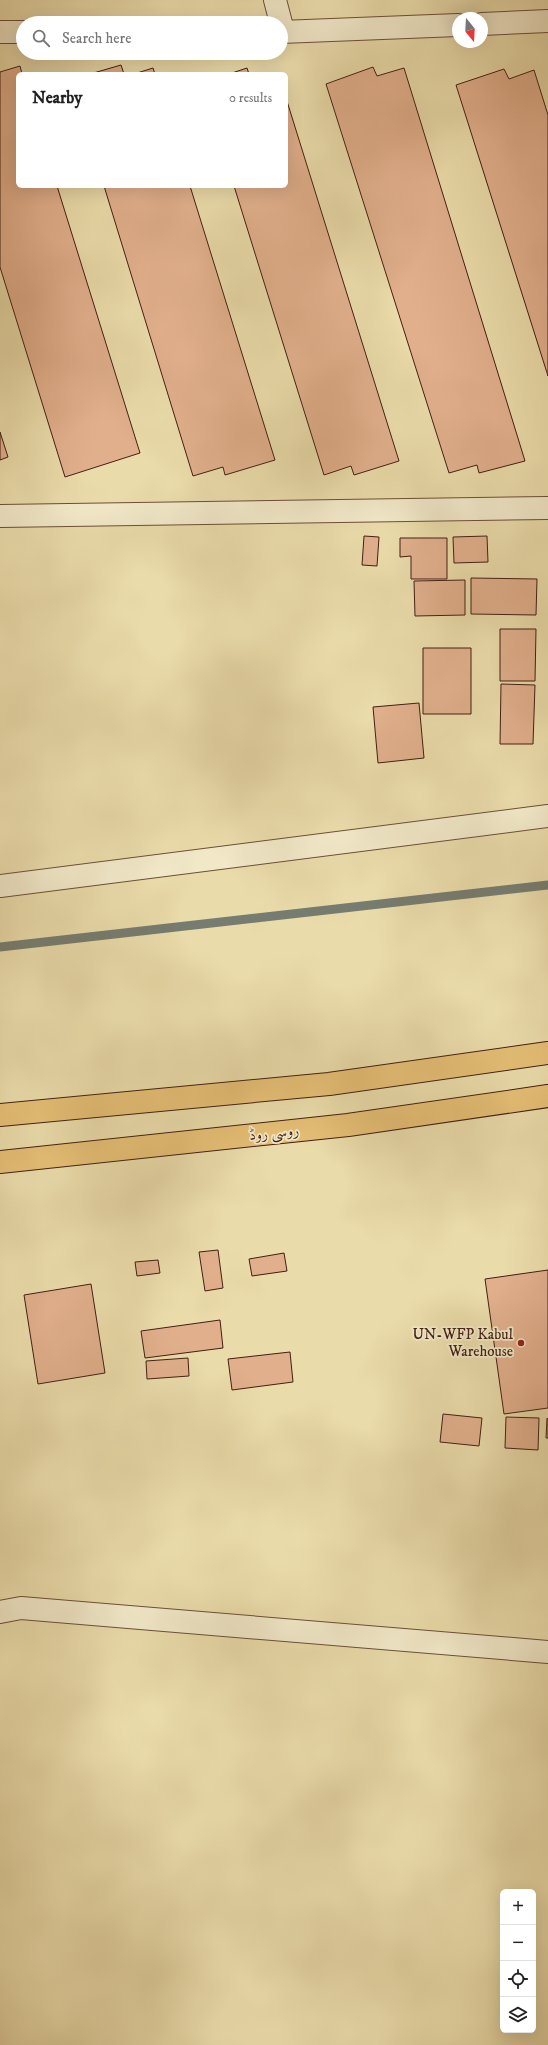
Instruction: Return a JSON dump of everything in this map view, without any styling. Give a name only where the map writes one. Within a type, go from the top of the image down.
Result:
[{"type":"main road","points":[[0,1115],[329,1084],[548,1053]]},
{"type":"main road","name":"روسی روڈ","points":[[0,1162],[348,1125],[548,1096]]},
{"type":"lane","points":[[275,0],[279,16]]},
{"type":"lane","points":[[488,24],[548,21]]},
{"type":"lane","points":[[288,28],[452,25]]},
{"type":"lane","points":[[0,32],[16,32]]},
{"type":"lane","points":[[0,516],[548,508]]},
{"type":"lane","points":[[0,886],[548,816]]},
{"type":"lane","points":[[0,1612],[21,1608],[548,1652]]},
{"type":"building","points":[[121,65],[123,72],[97,72]]},
{"type":"building","points":[[20,66],[22,72],[16,72],[16,188],[58,188],[140,453],[65,477],[0,267],[0,72]]},
{"type":"building","points":[[373,67],[377,76],[404,68],[525,461],[479,473],[477,465],[449,473],[326,84]]},
{"type":"building","points":[[153,68],[154,72],[140,72]]},
{"type":"building","points":[[247,68],[248,72],[235,72]]},
{"type":"building","points":[[504,69],[509,79],[534,70],[548,115],[548,376],[456,85]]},
{"type":"building","points":[[288,104],[399,461],[354,475],[351,466],[324,475],[235,188],[288,188]]},
{"type":"building","points":[[105,188],[191,188],[275,460],[225,475],[223,467],[193,476]]},
{"type":"building","points":[[0,432],[8,457],[0,460]]},
{"type":"building","points":[[364,536],[379,537],[377,566],[362,565]]},
{"type":"building","points":[[487,536],[488,562],[454,563],[453,537]]},
{"type":"building","points":[[400,538],[447,538],[447,579],[411,579],[411,556],[400,557]]},
{"type":"building","points":[[471,578],[537,579],[536,615],[471,614]]},
{"type":"building","points":[[465,580],[465,615],[415,616],[414,581]]},
{"type":"building","points":[[500,629],[536,629],[535,681],[500,681]]},
{"type":"building","points":[[423,648],[471,648],[471,714],[423,714]]},
{"type":"building","points":[[501,684],[535,685],[533,744],[500,744]]},
{"type":"building","points":[[419,703],[424,758],[378,763],[373,707]]},
{"type":"building","points":[[218,1250],[223,1288],[205,1291],[199,1252]]},
{"type":"building","points":[[284,1253],[287,1271],[252,1276],[249,1259]]},
{"type":"building","points":[[158,1260],[160,1273],[137,1276],[135,1262]]},
{"type":"building","name":"UN-WFP Kabul Warehouse","points":[[548,1270],[548,1408],[504,1414],[485,1279]]},
{"type":"building","points":[[91,1284],[105,1373],[38,1384],[24,1295]]},
{"type":"building","points":[[220,1320],[223,1348],[145,1358],[141,1331]]},
{"type":"building","points":[[290,1352],[293,1382],[232,1390],[228,1359]]},
{"type":"building","points":[[188,1358],[189,1376],[147,1379],[146,1361]]},
{"type":"building","points":[[443,1414],[482,1418],[479,1446],[440,1442]]},
{"type":"building","points":[[506,1417],[539,1418],[538,1450],[505,1448]]},
{"type":"building","points":[[547,1418],[548,1438],[546,1438]]},
{"type":"waterway","points":[[0,947],[548,885]]},
{"type":"place","name":"UN-WFP Kabul Warehouse","points":[[521,1343]]}]
